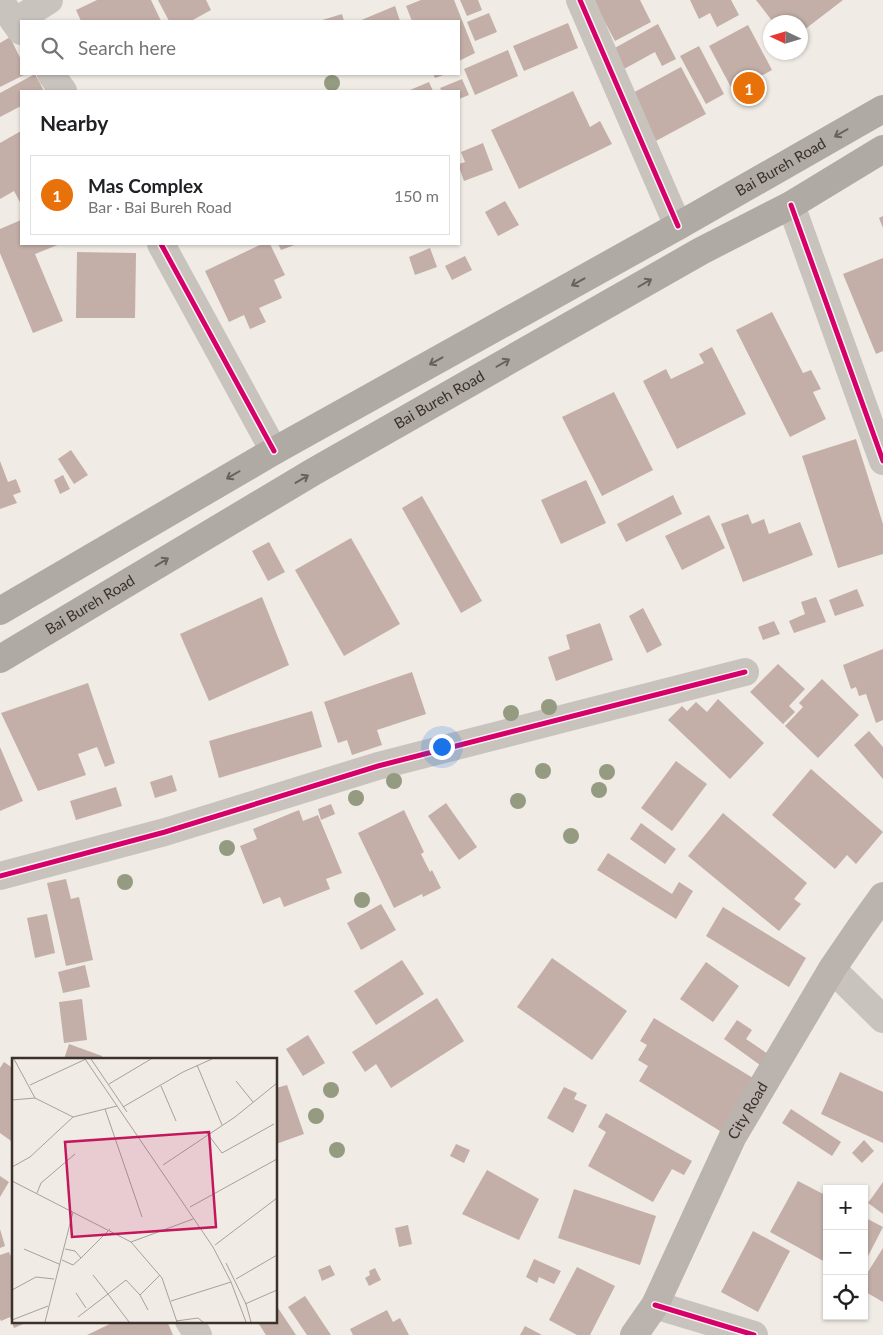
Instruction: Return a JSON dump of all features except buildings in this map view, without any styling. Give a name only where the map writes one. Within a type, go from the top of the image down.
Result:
[{"type":"highway","name":"Bai Bureh Road","points":[[0,611],[274,450],[678,226],[883,108]]},
{"type":"highway","name":"Bai Bureh Road","points":[[0,658],[313,472],[701,251],[791,205],[883,149]]},
{"type":"main road","name":"City Road","points":[[634,1335],[654,1305],[732,1136],[832,969],[883,896]]},
{"type":"street","points":[[12,18],[49,0]]},
{"type":"street","points":[[580,0],[678,226]]},
{"type":"street","points":[[52,75],[62,90]]},
{"type":"street","points":[[791,205],[883,461]]},
{"type":"street","points":[[162,245],[274,450]]},
{"type":"street","points":[[0,876],[165,832],[378,766],[745,672]]},
{"type":"street","points":[[832,969],[883,1019]]},
{"type":"street","points":[[654,1305],[754,1335]]},
{"type":"street","points":[[190,1322],[198,1335]]},
{"type":"cycle path","points":[[580,0],[678,226]]},
{"type":"cycle path","points":[[791,205],[883,461]]},
{"type":"cycle path","points":[[162,245],[274,451]]},
{"type":"cycle path","points":[[0,876],[165,832],[378,766],[745,672]]},
{"type":"cycle path","points":[[655,1305],[754,1335]]},
{"type":"place","name":"Mas Complex","points":[[749,88]]}]
